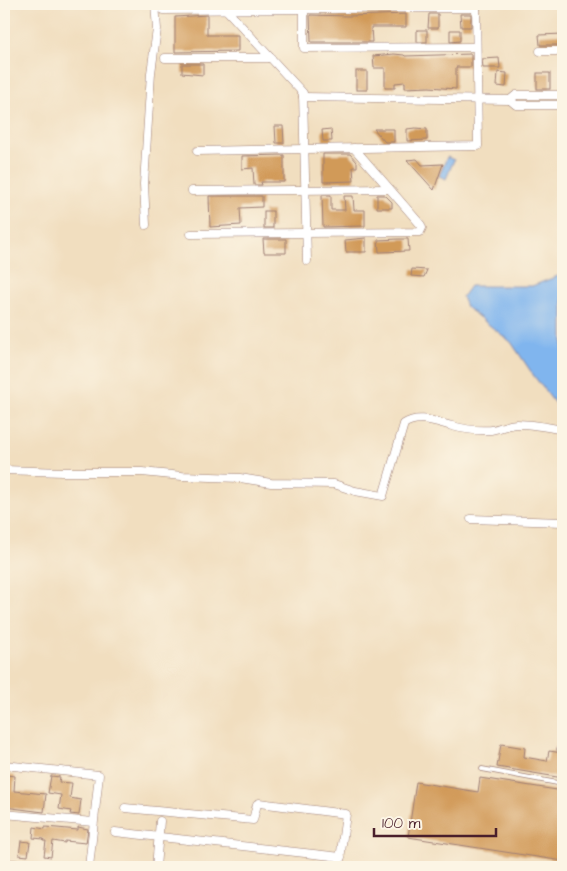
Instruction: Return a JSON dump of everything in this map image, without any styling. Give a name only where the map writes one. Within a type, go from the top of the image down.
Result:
[{"type":"street","points":[[146,225],[144,184],[151,73],[157,29],[155,4]]},
{"type":"street","points":[[304,6],[304,48],[476,47]]},
{"type":"street","points":[[163,10],[224,7],[476,6],[478,146],[197,151]]},
{"type":"street","points":[[224,7],[304,93],[307,262]]},
{"type":"street","points":[[540,51],[563,51]]},
{"type":"street","points":[[165,58],[271,58]]},
{"type":"street","points":[[304,97],[510,100],[516,96],[563,95]]},
{"type":"street","points":[[510,100],[516,105],[563,105]]},
{"type":"street","points":[[191,234],[420,232],[421,225],[354,148]]},
{"type":"street","points":[[192,191],[389,189]]},
{"type":"street","points":[[4,470],[142,472],[182,476],[240,478],[271,482],[334,484],[355,491],[384,496],[404,424],[410,420],[430,420],[454,427],[471,429],[491,430],[515,424],[563,430]]},
{"type":"street","points":[[471,519],[563,522]]},
{"type":"street","points":[[4,765],[99,775],[88,867]]},
{"type":"street","points":[[125,808],[253,820],[257,804],[259,803],[346,814],[340,867]]},
{"type":"street","points":[[4,814],[93,822]]},
{"type":"street","points":[[156,867],[160,821]]},
{"type":"street","points":[[114,832],[341,857]]},
{"type":"street","points":[[4,863],[43,867]]},
{"type":"lane","points":[[482,768],[563,784]]},
{"type":"water","points":[[447,157],[454,160],[446,179],[439,176]]},
{"type":"water","points":[[563,274],[563,408],[556,405],[511,342],[466,307],[462,297],[470,286],[532,286]]},
{"type":"building","points":[[406,14],[406,27],[371,27],[372,42],[311,42],[310,15]]},
{"type":"building","points":[[429,14],[438,14],[438,28],[428,28]]},
{"type":"building","points":[[460,14],[471,14],[471,27],[461,27]]},
{"type":"building","points":[[207,15],[207,35],[238,35],[238,51],[175,52],[175,17]]},
{"type":"building","points":[[417,30],[427,30],[427,42],[417,42]]},
{"type":"building","points":[[450,30],[460,30],[460,41],[450,42]]},
{"type":"building","points":[[563,34],[563,45],[540,45],[539,35]]},
{"type":"building","points":[[394,54],[405,56],[471,54],[471,67],[456,67],[456,89],[405,88],[405,82],[395,83],[395,88],[385,88],[385,68],[374,68],[373,56]]},
{"type":"building","points":[[499,58],[500,68],[483,68],[482,59]]},
{"type":"building","points":[[182,64],[203,64],[203,75],[182,73]]},
{"type":"building","points":[[356,71],[367,71],[367,90],[356,90]]},
{"type":"building","points":[[498,72],[507,73],[506,87],[497,86]]},
{"type":"building","points":[[537,73],[550,73],[550,89],[537,89]]},
{"type":"building","points":[[275,126],[283,126],[284,143],[276,143]]},
{"type":"building","points":[[331,129],[332,141],[323,141],[322,130]]},
{"type":"building","points":[[374,129],[394,129],[394,142],[385,142]]},
{"type":"building","points":[[407,129],[427,129],[427,140],[407,141]]},
{"type":"building","points":[[323,154],[350,154],[357,162],[357,167],[353,167],[354,181],[323,182]]},
{"type":"building","points":[[284,155],[284,182],[261,182],[262,185],[254,185],[253,168],[242,169],[242,156]]},
{"type":"building","points":[[417,159],[422,165],[443,164],[434,190],[407,160]]},
{"type":"building","points":[[322,195],[331,195],[331,210],[345,210],[344,196],[353,196],[354,210],[365,210],[365,226],[323,227]]},
{"type":"building","points":[[377,195],[385,195],[392,202],[392,208],[377,208]]},
{"type":"building","points":[[209,196],[262,196],[262,207],[240,208],[241,225],[210,227]]},
{"type":"building","points":[[264,211],[273,211],[273,228],[264,228]]},
{"type":"building","points":[[366,238],[366,252],[346,252],[345,240]]},
{"type":"building","points":[[263,239],[286,239],[286,253],[264,253]]},
{"type":"building","points":[[408,239],[409,251],[379,252],[378,240]]},
{"type":"building","points":[[412,269],[427,270],[424,277],[411,276]]},
{"type":"building","points":[[501,744],[525,748],[524,757],[547,761],[549,751],[563,753],[563,778],[497,767]]},
{"type":"building","points":[[6,775],[15,776],[14,791],[46,794],[44,812],[4,807]]},
{"type":"building","points":[[51,776],[60,777],[59,782],[72,783],[70,798],[81,800],[79,815],[70,814],[71,811],[59,809],[61,795],[48,793]]},
{"type":"building","points":[[480,778],[563,791],[563,861],[408,837],[416,782],[478,792]]},
{"type":"building","points":[[34,827],[78,830],[78,827],[88,829],[86,843],[53,841],[51,857],[44,856],[46,841],[33,838]]},
{"type":"building","points":[[21,841],[30,842],[28,856],[19,855]]}]
